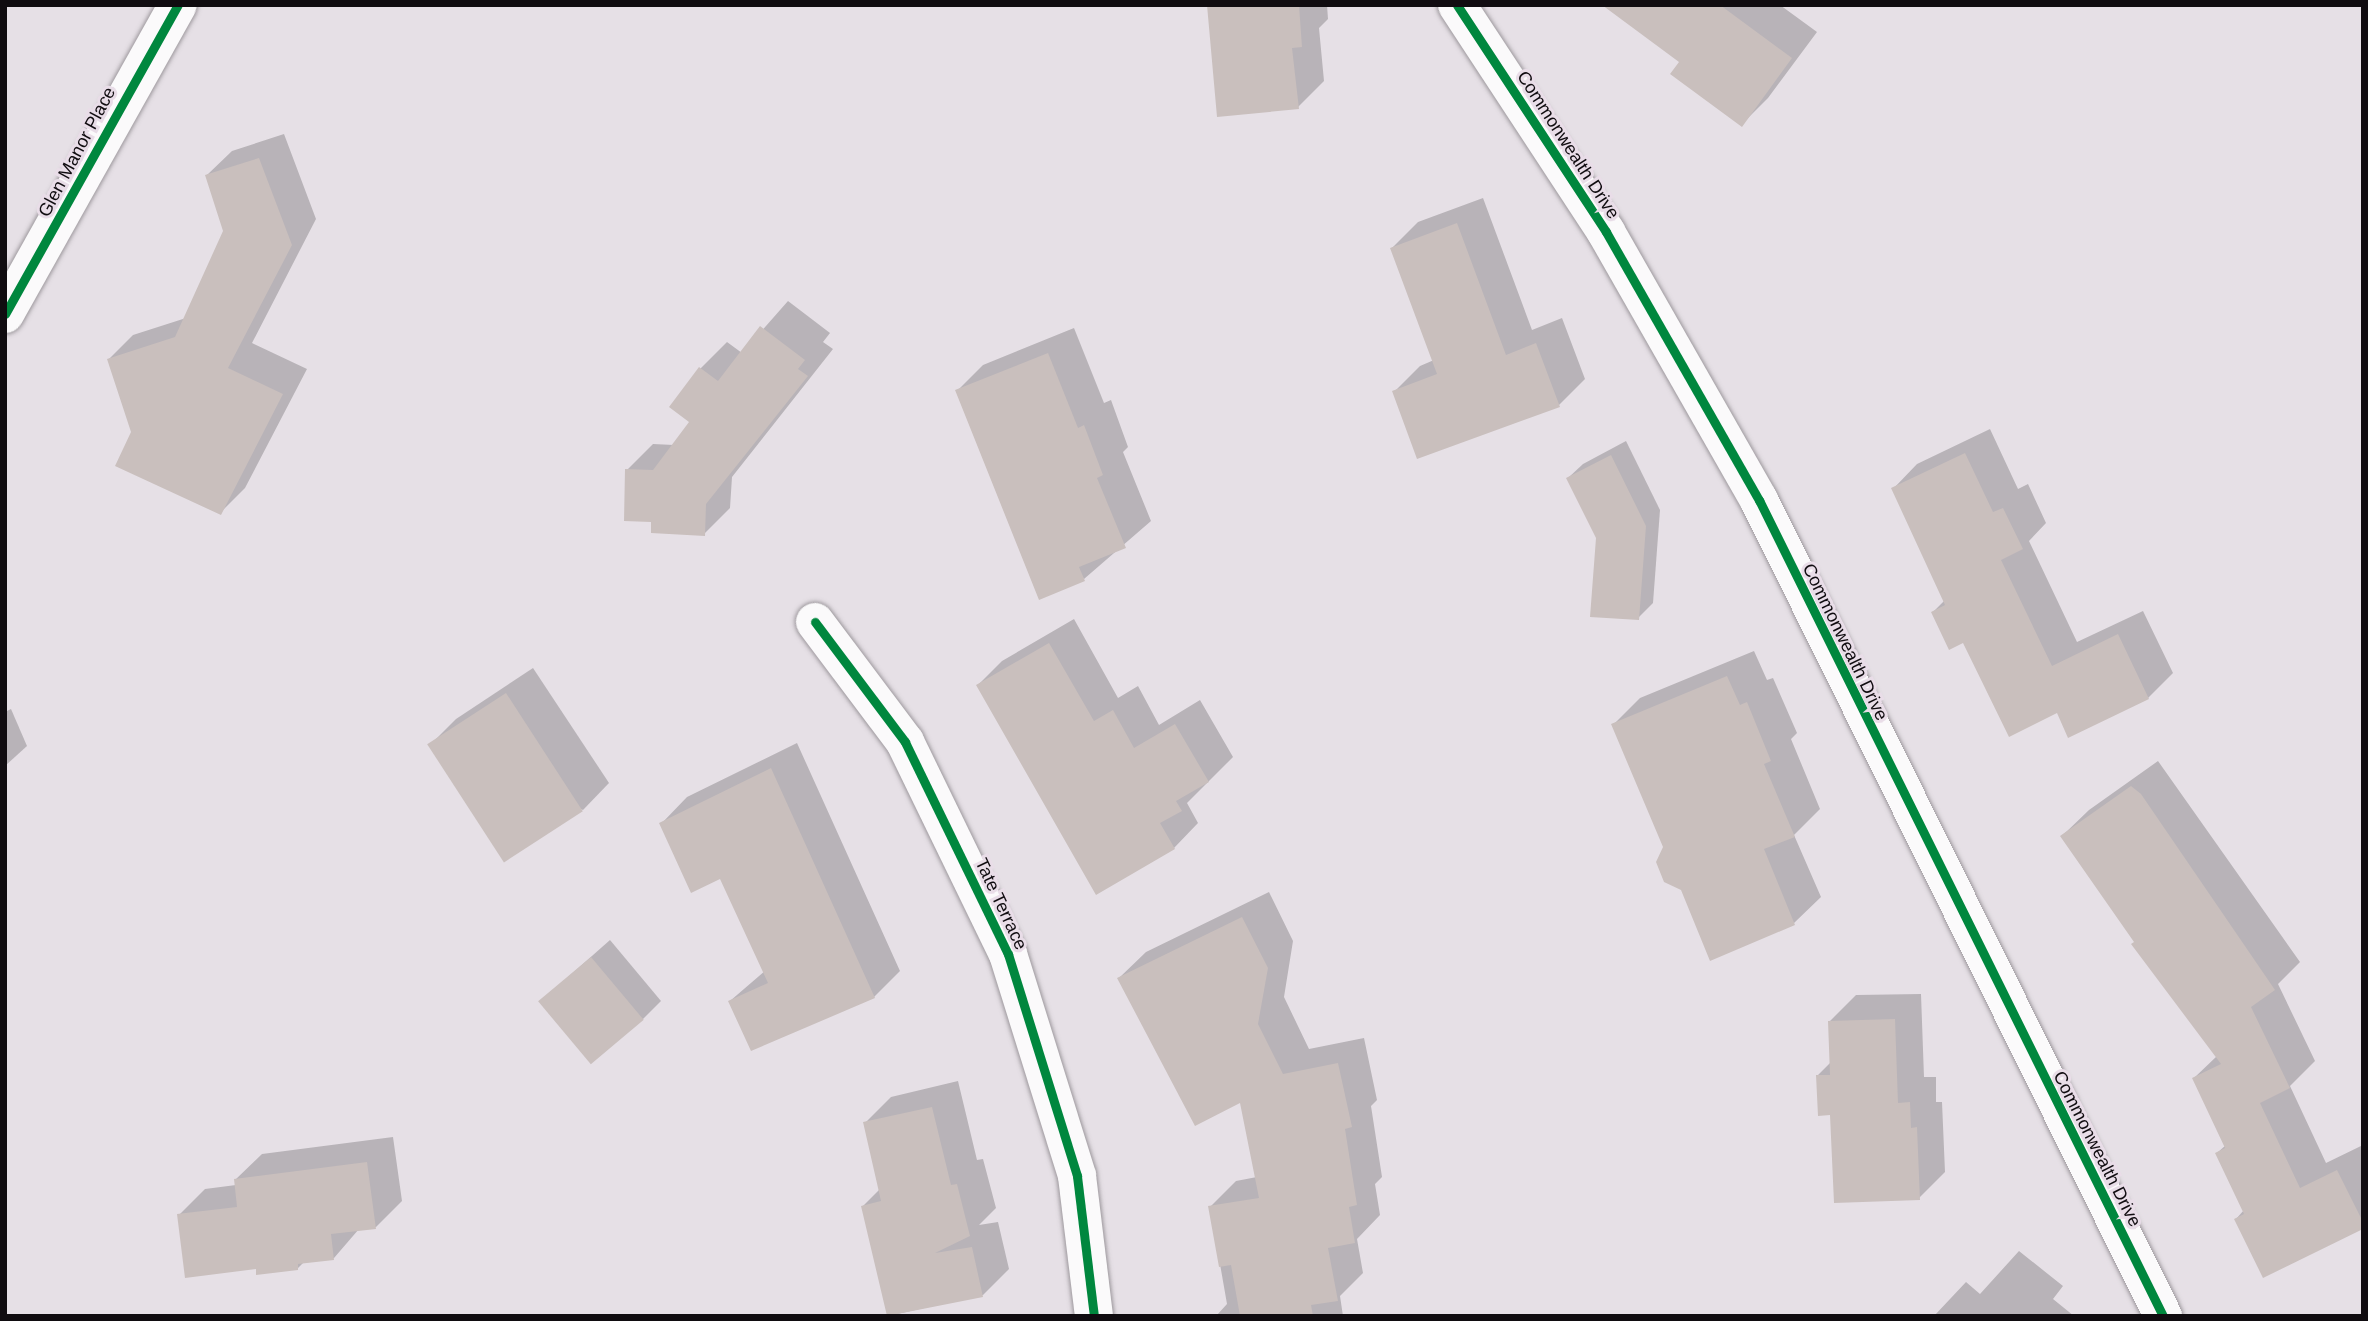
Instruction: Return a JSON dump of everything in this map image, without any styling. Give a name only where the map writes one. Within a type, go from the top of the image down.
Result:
[{"type":"street","name":"Glen Manor Place","points":[[5,314],[178,5]]},
{"type":"street","name":"Commonwealth Drive","points":[[1457,5],[1606,232],[1759,500],[2163,1316]]},
{"type":"street","name":"Tate Terrace","points":[[815,622],[905,742],[1008,954],[1077,1176],[1094,1316]]},
{"type":"building","points":[[1207,5],[1299,5],[1302,47],[1292,48],[1299,109],[1217,117]]},
{"type":"building","points":[[1602,5],[1720,5],[1792,58],[1742,127],[1670,74],[1679,62]]},
{"type":"building","points":[[259,158],[292,245],[228,368],[283,394],[221,515],[115,466],[131,432],[107,359],[175,337],[223,231],[205,175]]},
{"type":"building","points":[[1457,223],[1506,355],[1536,343],[1560,407],[1417,459],[1392,391],[1437,374],[1390,248]]},
{"type":"building","points":[[760,326],[805,360],[798,369],[808,376],[706,504],[705,536],[651,533],[651,522],[624,521],[625,469],[653,470],[689,422],[669,407],[699,367],[718,381]]},
{"type":"building","points":[[1048,353],[1078,428],[1084,425],[1103,475],[1097,478],[1126,548],[1079,567],[1085,581],[1039,600],[955,390]]},
{"type":"building","points":[[1965,453],[1993,512],[2003,508],[2023,549],[2001,560],[2052,666],[2118,634],[2149,699],[2068,738],[2057,713],[2009,737],[1963,643],[1949,650],[1931,612],[1945,605],[1891,488]]},
{"type":"building","points":[[1611,455],[1646,526],[1639,620],[1590,617],[1596,538],[1566,478]]},
{"type":"building","points":[[1049,643],[1094,721],[1113,710],[1134,748],[1175,724],[1209,782],[1176,801],[1182,811],[1160,823],[1175,849],[1096,895],[976,685]]},
{"type":"building","points":[[1727,676],[1740,705],[1747,702],[1771,761],[1764,764],[1795,837],[1764,849],[1795,925],[1710,961],[1681,890],[1664,882],[1656,862],[1663,847],[1611,724]]},
{"type":"building","points":[[506,693],[583,811],[504,862],[427,744]]},
{"type":"building","points":[[771,768],[875,998],[751,1051],[728,1001],[768,983],[720,879],[691,893],[659,823]]},
{"type":"building","points":[[2131,786],[2141,794],[2275,990],[2251,1007],[2290,1088],[2260,1103],[2300,1188],[2337,1170],[2363,1222],[2363,1229],[2263,1278],[2234,1219],[2244,1214],[2215,1153],[2225,1148],[2192,1078],[2221,1064],[2131,944],[2134,942],[2060,836]]},
{"type":"building","points":[[1242,917],[1268,968],[1258,1024],[1283,1074],[1338,1063],[1352,1127],[1345,1129],[1357,1205],[1349,1207],[1355,1243],[1328,1248],[1338,1301],[1311,1305],[1313,1316],[1240,1316],[1231,1265],[1219,1267],[1208,1206],[1259,1198],[1240,1103],[1195,1126],[1117,978]]},
{"type":"building","points":[[591,957],[644,1020],[591,1064],[538,1001]]},
{"type":"building","points":[[1895,1019],[1898,1103],[1910,1102],[1911,1128],[1917,1127],[1920,1200],[1834,1203],[1830,1115],[1818,1116],[1816,1075],[1830,1075],[1828,1021]]},
{"type":"building","points":[[932,1107],[951,1185],[957,1184],[970,1236],[935,1253],[972,1247],[983,1297],[887,1316],[861,1206],[881,1201],[863,1122]]},
{"type":"building","points":[[367,1162],[376,1229],[331,1234],[334,1260],[298,1264],[298,1270],[256,1275],[256,1269],[185,1278],[177,1214],[237,1207],[234,1179]]},
{"type":"cycle path","points":[[5,314],[178,5]]},
{"type":"cycle path","points":[[1457,5],[1606,232],[1759,500],[2163,1316]]},
{"type":"cycle path","points":[[815,622],[905,742],[1008,954],[1077,1176],[1094,1316]]}]
